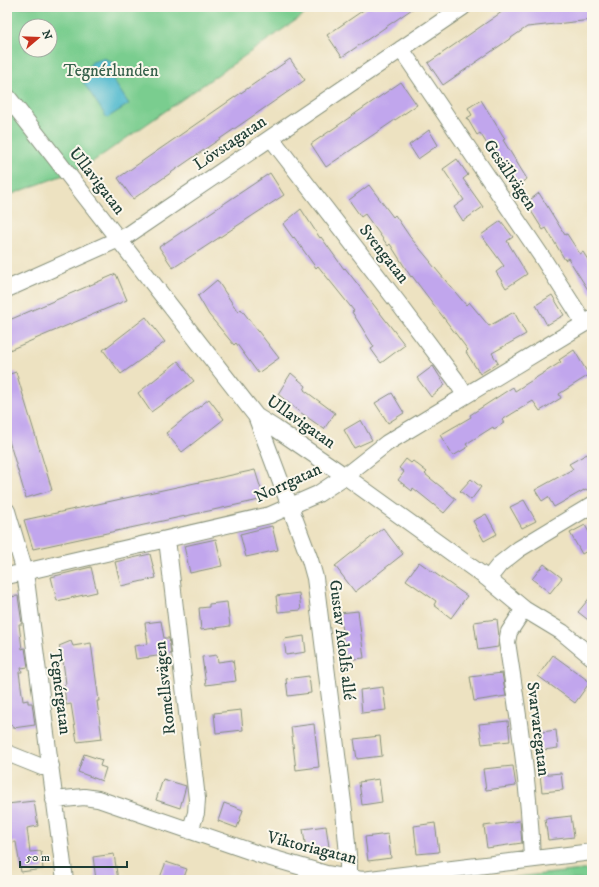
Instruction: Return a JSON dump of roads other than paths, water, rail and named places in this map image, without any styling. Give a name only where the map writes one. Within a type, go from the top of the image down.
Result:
[{"type":"street","name":"Lövstagatan","points":[[7,289],[128,235],[464,7]]},
{"type":"street","name":"Gesällvägen","points":[[401,50],[540,254],[576,310],[588,322]]},
{"type":"street","name":"Ullavigatan","points":[[7,96],[256,416],[345,476],[488,579],[524,608],[562,632],[592,657]]},
{"type":"street","name":"Svengatan","points":[[271,138],[408,316],[455,379],[465,395]]},
{"type":"street","name":"Norrgatan","points":[[7,576],[270,515],[290,507],[318,494],[345,476],[387,443],[588,322]]},
{"type":"street","name":"Gustav Adolfs allé","points":[[256,416],[310,560],[318,591],[348,855],[357,879]]},
{"type":"street","points":[[488,579],[500,564],[519,549],[592,505]]},
{"type":"street","name":"Tegnérgatan","points":[[7,511],[25,572],[65,880]]},
{"type":"street","name":"Romellsvägen","points":[[167,539],[197,799],[196,813],[190,831]]},
{"type":"street","name":"Svarvaregatan","points":[[524,608],[509,632],[507,642],[521,735],[531,832],[532,858]]},
{"type":"street","points":[[7,754],[42,766],[51,766]]},
{"type":"street","name":"Viktoriagatan","points":[[54,800],[84,797],[98,799],[261,855],[326,874],[357,879],[592,852]]},
{"type":"water","points":[[104,58],[117,65],[122,73],[113,80],[129,104],[107,118],[83,82],[84,73],[92,62]]},
{"type":"park label","name":"Tegnérlunden","points":[[111,71]]}]
